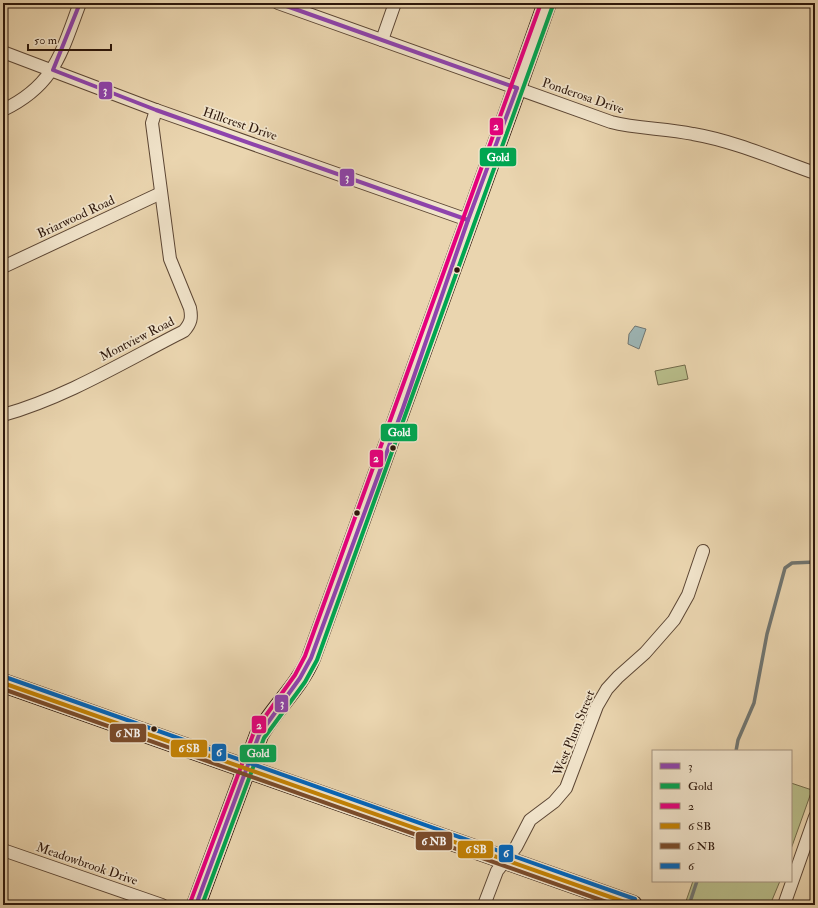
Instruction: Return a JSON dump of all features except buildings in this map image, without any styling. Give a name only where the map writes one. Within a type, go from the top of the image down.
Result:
[{"type":"main road","points":[[196,905],[245,769],[265,724],[301,678],[311,658],[403,408],[468,220],[547,3]]},
{"type":"main road","points":[[3,684],[633,905]]},
{"type":"street","points":[[3,110],[30,95],[53,70],[80,3]]},
{"type":"street","name":"Ponderosa Drive","points":[[278,3],[611,122],[640,129],[691,133],[714,138],[815,173]]},
{"type":"street","points":[[382,40],[395,3]]},
{"type":"street","name":"Hillcrest Drive","points":[[3,52],[156,110],[468,220]]},
{"type":"street","name":"Montview Road","points":[[3,415],[57,396],[184,331],[190,324],[192,317],[190,308],[170,259],[152,123],[156,110]]},
{"type":"street","name":"Briarwood Road","points":[[3,267],[161,193]]},
{"type":"street","name":"West Plum Street","points":[[484,905],[497,871],[516,847],[530,820],[554,802],[566,788],[597,706],[607,689],[650,648],[674,620],[688,595],[703,551]]},
{"type":"street","points":[[784,905],[815,817]]},
{"type":"street","name":"Meadowbrook Drive","points":[[3,850],[162,905]]},
{"type":"green space","points":[[685,365],[688,379],[658,385],[655,371]]},
{"type":"green space","points":[[792,783],[812,790],[792,846]]},
{"type":"green space","points":[[693,882],[780,882],[770,905],[685,904]]},
{"type":"water","points":[[635,326],[646,329],[639,349],[628,344],[629,334]]},
{"type":"waterway","points":[[736,750],[738,740],[754,703],[767,634],[785,568],[792,563],[815,562]]},
{"type":"waterway","points":[[691,899],[697,882]]},
{"type":"transit line","name":"3","points":[[80,3],[53,70],[156,110],[468,220]]},
{"type":"transit line","name":"3","points":[[278,3],[517,88]]},
{"type":"transit line","name":"2","points":[[190,903],[254,732],[295,675],[305,656],[541,3]]},
{"type":"transit line","name":"Gold","points":[[202,905],[264,738],[305,682],[317,660],[553,5]]},
{"type":"transit line","name":"3","points":[[196,905],[259,735],[300,678],[311,658],[403,408],[468,220],[517,88]]},
{"type":"transit line","name":"6","points":[[5,677],[635,899]]},
{"type":"transit line","points":[[3,683],[633,905]]},
{"type":"transit line","points":[[3,689],[615,905]]}]
